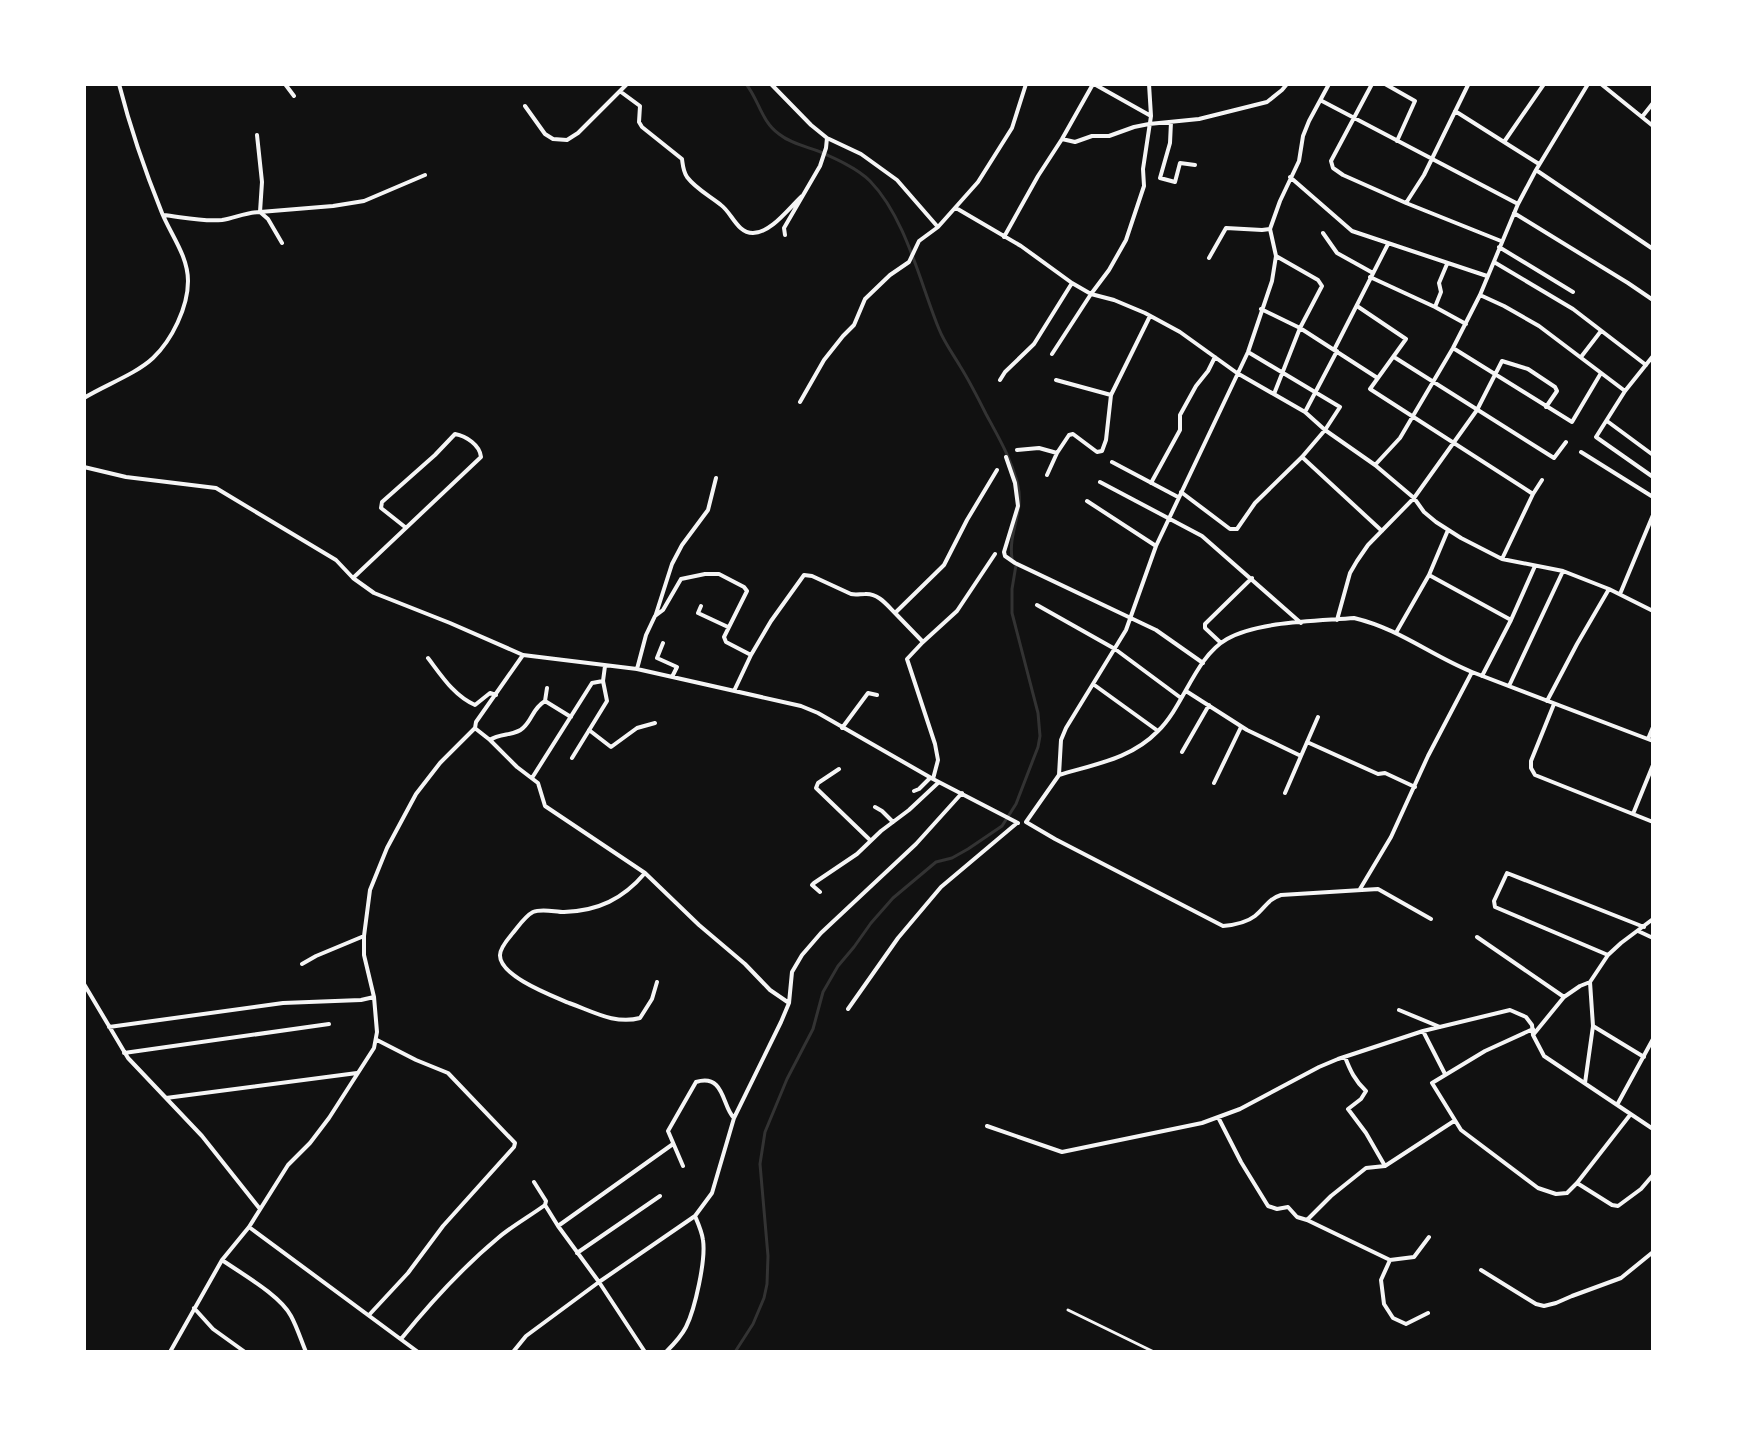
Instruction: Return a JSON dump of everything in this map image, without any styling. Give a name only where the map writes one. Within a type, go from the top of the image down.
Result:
[{"type":"street","points":[[84,398],[151,360],[163,347],[187,298],[186,264],[163,215],[119,84]]},
{"type":"street","points":[[285,84],[294,96]]},
{"type":"street","points":[[525,106],[545,134],[553,139],[567,140],[627,84]]},
{"type":"street","points":[[771,84],[827,138],[861,154],[897,180],[938,227]]},
{"type":"street","points":[[800,402],[824,360],[854,325],[865,299],[909,262],[919,241],[938,227],[978,182],[1009,134],[1026,84]]},
{"type":"street","points":[[1004,237],[1094,84],[1151,116]]},
{"type":"street","points":[[1052,354],[1126,240],[1144,186],[1143,169],[1151,116],[1149,84]]},
{"type":"street","points":[[1062,139],[1075,142],[1149,124],[1199,119],[1267,102],[1286,84]]},
{"type":"street","points":[[1026,822],[1059,775],[1061,740],[1132,617],[1156,546],[1248,352],[1272,281],[1276,256],[1270,229],[1299,161],[1309,121],[1329,84]]},
{"type":"street","points":[[1372,84],[1331,161],[1333,168],[1360,184],[1500,244],[1573,292]]},
{"type":"street","points":[[1385,84],[1415,101],[1397,141]]},
{"type":"street","points":[[1406,203],[1469,84]]},
{"type":"street","points":[[1504,142],[1544,84]]},
{"type":"street","points":[[1375,465],[1400,438],[1467,324],[1518,204],[1588,84]]},
{"type":"street","points":[[1601,84],[1653,126]]},
{"type":"street","points":[[621,92],[640,106],[639,122],[642,127],[682,159],[684,172],[690,180],[724,206],[741,229],[750,234],[761,232],[802,196]]},
{"type":"street","points":[[1321,100],[1518,204]]},
{"type":"street","points":[[1642,117],[1653,103]]},
{"type":"street","points":[[1455,111],[1539,164]]},
{"type":"street","points":[[1171,122],[1170,143],[1160,178],[1175,182],[1180,163],[1195,165]]},
{"type":"street","points":[[257,135],[262,182],[260,212]]},
{"type":"street","points":[[785,235],[784,228],[823,158],[827,138]]},
{"type":"street","points":[[1536,170],[1653,249]]},
{"type":"street","points":[[163,215],[224,219],[249,212],[333,206],[364,201],[425,175]]},
{"type":"street","points":[[1290,177],[1349,229],[1487,276]]},
{"type":"street","points":[[956,208],[1021,246],[1072,283],[1180,332],[1237,373],[1305,412],[1375,465],[1414,498],[1424,512],[1448,530],[1502,559],[1563,571],[1653,611]]},
{"type":"street","points":[[260,212],[268,219],[282,243]]},
{"type":"street","points":[[1514,213],[1653,300]]},
{"type":"street","points":[[1209,258],[1226,228],[1270,229]]},
{"type":"street","points":[[1323,233],[1337,253],[1372,275],[1467,324]]},
{"type":"street","points":[[1305,412],[1388,244]]},
{"type":"street","points":[[1274,394],[1300,328],[1322,286],[1318,280],[1276,256]]},
{"type":"street","points":[[1494,262],[1573,309],[1646,365]]},
{"type":"street","points":[[1435,307],[1441,292],[1439,283],[1447,264]]},
{"type":"street","points":[[1000,380],[1034,344],[1072,283]]},
{"type":"street","points":[[1480,295],[1524,316],[1625,391]]},
{"type":"street","points":[[1357,306],[1406,339],[1370,389],[1533,494]]},
{"type":"street","points":[[1261,309],[1300,328],[1377,377]]},
{"type":"street","points":[[1047,475],[1069,435],[1073,434],[1097,452],[1102,451],[1111,395],[1150,316]]},
{"type":"street","points":[[1581,357],[1601,331]]},
{"type":"street","points":[[1453,348],[1572,422],[1601,373]]},
{"type":"street","points":[[1112,462],[1199,504],[1230,529],[1239,527],[1255,503],[1325,430],[1340,407],[1248,352]]},
{"type":"street","points":[[1653,356],[1625,391],[1596,437],[1653,477]]},
{"type":"street","points":[[1151,483],[1180,430],[1180,415],[1215,357]]},
{"type":"street","points":[[1394,357],[1554,458],[1566,442]]},
{"type":"street","points":[[1337,620],[1350,573],[1368,545],[1414,498],[1454,443],[1477,410],[1502,361],[1535,372],[1555,387],[1557,391],[1546,407]]},
{"type":"street","points":[[1056,380],[1111,395]]},
{"type":"street","points":[[1607,421],[1653,455]]},
{"type":"street","points":[[353,578],[481,457],[480,451],[467,437],[455,434],[382,502],[381,508],[405,527]]},
{"type":"street","points":[[1017,450],[1039,448],[1057,453]]},
{"type":"street","points":[[1581,452],[1653,497]]},
{"type":"street","points":[[1006,457],[1015,483],[1018,506],[1005,556],[1132,617],[1168,637],[1203,663]]},
{"type":"street","points":[[1302,457],[1382,531]]},
{"type":"street","points":[[84,467],[126,477],[216,488],[336,560],[353,578],[374,593],[523,655],[637,669],[801,706],[1016,822],[1026,822],[1223,926],[1253,918],[1271,898],[1281,895],[1360,889],[1378,889],[1431,919]]},
{"type":"street","points":[[895,613],[944,565],[997,470]]},
{"type":"street","points":[[637,669],[672,564],[708,510],[716,478]]},
{"type":"street","points":[[1502,559],[1542,480]]},
{"type":"street","points":[[1100,482],[1202,536],[1301,623]]},
{"type":"street","points":[[1087,501],[1156,546]]},
{"type":"street","points":[[1620,595],[1653,515]]},
{"type":"street","points":[[1397,632],[1429,575],[1448,530]]},
{"type":"street","points":[[820,892],[812,885],[857,854],[909,810],[934,779],[938,760],[935,744],[907,659],[957,611],[995,554]]},
{"type":"street","points":[[1482,676],[1535,566]]},
{"type":"street","points":[[1509,686],[1563,571]]},
{"type":"street","points":[[655,616],[663,610],[681,579],[719,574],[747,591],[724,637],[726,642],[751,655]]},
{"type":"street","points":[[734,691],[771,621],[804,575],[851,594],[858,596],[866,593],[879,597],[923,642]]},
{"type":"street","points":[[1429,575],[1511,620]]},
{"type":"street","points":[[1221,643],[1205,628],[1205,624],[1252,578]]},
{"type":"street","points":[[1547,701],[1609,589]]},
{"type":"street","points":[[1037,605],[1115,649],[1181,698]]},
{"type":"street","points":[[701,606],[698,613],[728,627]]},
{"type":"street","points":[[1059,775],[1111,761],[1135,750],[1158,731],[1203,663],[1221,643],[1234,635],[1268,627],[1354,618],[1397,632],[1472,672],[1651,740],[1653,727]]},
{"type":"street","points":[[663,643],[657,658],[677,667],[672,677]]},
{"type":"street","points":[[170,1352],[222,1260],[249,1227],[288,1165],[329,1118],[374,1048],[377,1039],[374,997],[364,955],[370,890],[387,848],[416,794],[440,763],[475,728],[476,722],[523,655]]},
{"type":"street","points":[[428,658],[451,687],[469,703],[475,705],[490,693],[496,695]]},
{"type":"street","points":[[572,758],[607,701],[603,681],[605,666]]},
{"type":"street","points":[[1360,889],[1391,837],[1428,756],[1472,672]]},
{"type":"street","points":[[532,778],[592,683],[603,681]]},
{"type":"street","points":[[1093,684],[1158,731]]},
{"type":"street","points":[[545,701],[547,688]]},
{"type":"street","points":[[1186,691],[1241,727],[1301,756]]},
{"type":"street","points":[[842,728],[868,693],[877,695]]},
{"type":"street","points":[[545,701],[571,717]]},
{"type":"street","points":[[490,740],[523,729],[536,706],[545,701]]},
{"type":"street","points":[[1554,704],[1531,761],[1535,775],[1653,822]]},
{"type":"street","points":[[1182,752],[1209,705]]},
{"type":"street","points":[[1285,793],[1318,717]]},
{"type":"street","points":[[589,730],[611,747],[637,728],[655,723]]},
{"type":"street","points":[[1214,783],[1241,727]]},
{"type":"street","points":[[475,728],[538,783],[545,806],[645,873],[770,990],[789,1003]]},
{"type":"street","points":[[1307,742],[1415,787]]},
{"type":"street","points":[[1633,814],[1653,765]]},
{"type":"street","points":[[839,769],[818,783],[816,788],[870,840]]},
{"type":"street","points":[[914,791],[934,779]]},
{"type":"street","points":[[513,1352],[526,1336],[695,1216],[712,1193],[734,1118],[789,1003],[792,972],[802,955],[821,933],[916,844],[962,793]]},
{"type":"street","points":[[875,807],[893,822]]},
{"type":"street","points":[[848,1009],[898,938],[941,887],[1016,822]]},
{"type":"street","points":[[645,873],[631,890],[606,904],[579,911],[532,912],[508,939],[501,950],[500,960],[504,967],[532,986],[619,1020],[640,1018],[652,999],[657,982]]},
{"type":"street","points":[[1608,955],[1495,907],[1494,901],[1507,873],[1644,927]]},
{"type":"street","points":[[1533,1035],[1564,997],[1590,982],[1608,955],[1653,919]]},
{"type":"street","points":[[1638,931],[1653,938]]},
{"type":"street","points":[[302,964],[364,936]]},
{"type":"street","points":[[1477,937],[1564,997]]},
{"type":"street","points":[[1585,1083],[1593,1026],[1590,982]]},
{"type":"street","points":[[84,984],[124,1053],[222,1159],[260,1209]]},
{"type":"street","points":[[109,1027],[283,1003],[374,997]]},
{"type":"street","points":[[1399,1010],[1443,1027]]},
{"type":"street","points":[[987,1126],[1062,1152],[1160,1132],[1240,1109],[1319,1067],[1345,1057],[1423,1031],[1510,1010],[1526,1017],[1544,1056],[1653,1129]]},
{"type":"street","points":[[124,1053],[329,1024]]},
{"type":"street","points":[[1593,1026],[1644,1057]]},
{"type":"street","points":[[1533,1029],[1485,1051],[1432,1083],[1461,1130],[1538,1188],[1561,1195],[1577,1183],[1630,1115]]},
{"type":"street","points":[[1423,1031],[1445,1074]]},
{"type":"street","points":[[369,1315],[408,1273],[443,1226],[515,1143],[448,1073],[377,1039]]},
{"type":"street","points":[[1617,1105],[1653,1039]]},
{"type":"street","points":[[1345,1057],[1352,1075],[1366,1091],[1348,1109],[1385,1166]]},
{"type":"street","points":[[166,1098],[357,1073]]},
{"type":"street","points":[[683,1166],[668,1131],[696,1082],[710,1080],[726,1097],[728,1111],[734,1118]]},
{"type":"street","points":[[1218,1117],[1268,1206],[1277,1209],[1288,1207],[1297,1217],[1390,1260],[1414,1257],[1429,1237]]},
{"type":"street","points":[[1307,1220],[1366,1168],[1385,1166],[1454,1121]]},
{"type":"street","points":[[558,1226],[674,1144]]},
{"type":"street","points":[[1577,1183],[1618,1206],[1641,1189],[1653,1175]]},
{"type":"street","points":[[534,1182],[558,1226],[645,1352]]},
{"type":"street","points":[[577,1253],[660,1196]]},
{"type":"street","points":[[401,1339],[444,1288],[500,1236],[545,1205]]},
{"type":"street","points":[[666,1352],[686,1327],[698,1286],[704,1257],[703,1240],[695,1216]]},
{"type":"street","points":[[249,1227],[418,1352]]},
{"type":"street","points":[[1481,1270],[1544,1306],[1621,1278],[1653,1252]]},
{"type":"street","points":[[222,1260],[285,1308],[306,1352]]},
{"type":"street","points":[[1390,1260],[1381,1280],[1384,1304],[1393,1318],[1406,1324],[1428,1313]]},
{"type":"street","points":[[194,1308],[213,1329],[245,1352]]},
{"type":"street","points":[[1068,1310],[1154,1352]]},
{"type":"waterway","points":[[746,84],[773,129],[788,140],[859,172],[883,196],[893,213],[941,334],[974,390],[1012,467],[1019,495],[1012,558]]},
{"type":"waterway","points":[[735,1352],[753,1324],[767,1284],[768,1256],[760,1164],[765,1132],[787,1079],[813,1029],[823,992],[838,966],[893,898],[936,862],[952,858],[1002,826],[1016,804],[1038,747],[1038,713],[1012,613],[1016,565]]}]
